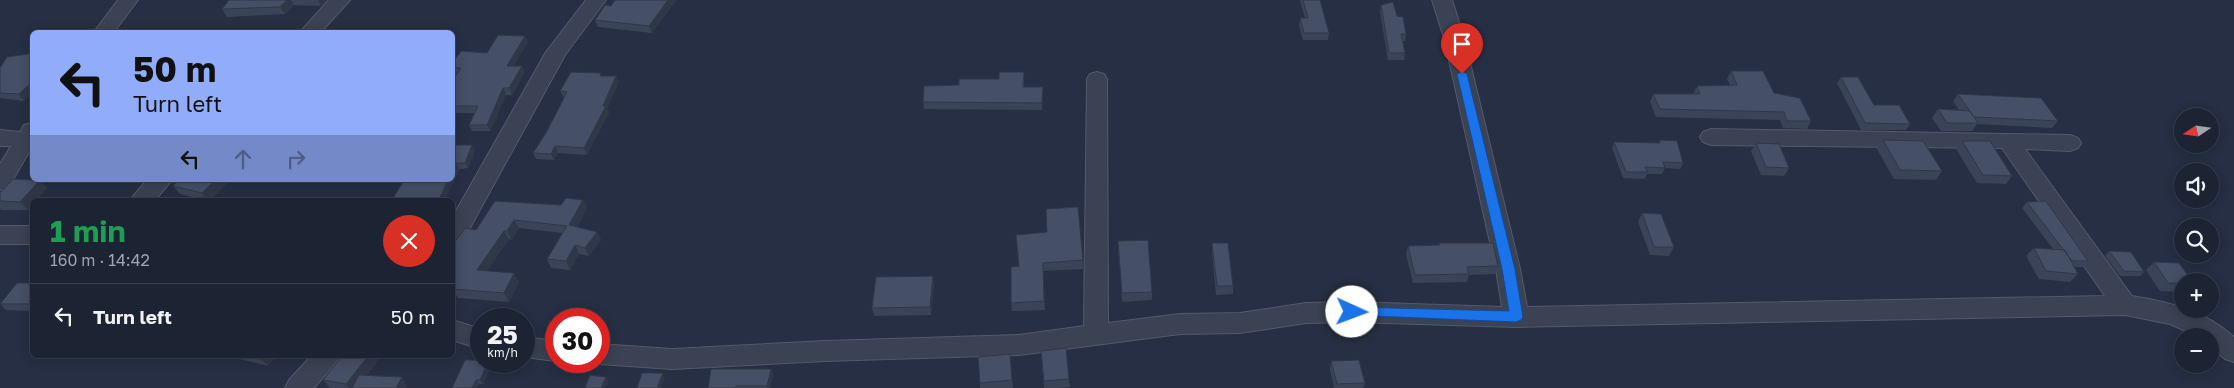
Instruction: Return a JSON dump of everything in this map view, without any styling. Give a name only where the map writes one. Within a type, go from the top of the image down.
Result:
[{"type":"street","points":[[106,30],[128,0]]},
{"type":"street","points":[[312,30],[340,0]]},
{"type":"street","points":[[455,235],[556,52],[596,0]]},
{"type":"street","points":[[1442,0],[1454,38],[1508,269],[1516,317]]},
{"type":"street","points":[[1096,335],[1097,79]]},
{"type":"street","points":[[0,138],[29,135]]},
{"type":"street","points":[[0,182],[29,135]]},
{"type":"street","points":[[1711,137],[2070,143]]},
{"type":"street","points":[[2008,141],[2125,305]]},
{"type":"street","points":[[143,198],[159,182]]},
{"type":"street","points":[[0,235],[30,235]]},
{"type":"street","points":[[610,355],[672,359],[1019,344],[1180,324],[1240,322],[1306,313],[1352,312],[1516,317],[2125,305],[2154,309],[2192,320],[2215,333],[2234,352]]},
{"type":"street","points":[[455,331],[470,336]]},
{"type":"street","points":[[298,388],[324,358]]},
{"type":"building","points":[[229,0],[287,0],[280,7],[222,9]]},
{"type":"building","points":[[615,0],[668,0],[649,26],[595,20],[605,5],[611,6]]},
{"type":"building","points":[[1303,0],[1320,0],[1329,33],[1304,33],[1300,18],[1308,18]]},
{"type":"building","points":[[1393,2],[1397,16],[1403,17],[1406,34],[1401,34],[1405,53],[1389,53],[1381,5]]},
{"type":"building","points":[[498,35],[525,36],[507,66],[522,66],[509,88],[503,88],[487,125],[469,125],[478,106],[455,106],[455,77],[461,68],[455,67],[455,59],[461,51],[487,53]]},
{"type":"building","points":[[30,51],[30,84],[19,94],[0,93],[0,68],[7,57],[28,54]]},
{"type":"building","points":[[1731,71],[1763,71],[1774,93],[1800,98],[1811,121],[1787,121],[1784,112],[1660,109],[1653,94],[1700,94],[1697,86],[1737,85]]},
{"type":"building","points":[[571,72],[601,73],[600,76],[616,76],[603,106],[606,106],[584,148],[555,146],[551,154],[533,153],[546,133],[567,92],[560,91]]},
{"type":"building","points":[[999,72],[1024,72],[1023,87],[1043,87],[1042,103],[923,102],[924,86],[959,85],[959,79],[999,79]]},
{"type":"building","points":[[1841,77],[1858,77],[1874,105],[1899,105],[1910,124],[1865,123]]},
{"type":"building","points":[[1958,94],[2041,98],[2058,121],[1974,117]]},
{"type":"building","points":[[1938,109],[1970,111],[1978,123],[1947,123]]},
{"type":"building","points":[[1660,140],[1677,141],[1683,163],[1663,162],[1665,168],[1645,167],[1648,172],[1626,172],[1614,142],[1660,143]]},
{"type":"building","points":[[1883,140],[1923,141],[1942,171],[1900,170]]},
{"type":"building","points":[[1962,141],[1990,141],[2012,176],[1983,175]]},
{"type":"building","points":[[1756,143],[1779,144],[1789,168],[1766,167]]},
{"type":"building","points":[[455,145],[472,145],[465,163],[456,163],[455,165]]},
{"type":"building","points":[[13,179],[38,182],[20,202],[0,201],[0,193]]},
{"type":"building","points":[[177,182],[213,182],[202,193],[173,186]]},
{"type":"building","points":[[403,182],[447,182],[440,198],[393,198]]},
{"type":"building","points":[[566,198],[583,200],[569,225],[597,232],[585,248],[575,245],[566,261],[547,259],[567,226],[514,220],[477,270],[514,273],[504,293],[455,289],[455,242],[465,228],[476,230],[495,201],[561,205]]},
{"type":"building","points":[[2046,201],[2088,261],[2072,261],[2027,202]]},
{"type":"building","points":[[1078,207],[1083,260],[1043,263],[1044,301],[1011,303],[1011,267],[1019,266],[1016,235],[1047,232],[1046,209]]},
{"type":"building","points":[[1642,213],[1661,214],[1674,247],[1654,247]]},
{"type":"building","points":[[1148,240],[1152,292],[1122,293],[1118,241]]},
{"type":"building","points":[[1212,243],[1228,243],[1233,286],[1217,286]]},
{"type":"building","points":[[1439,243],[1493,243],[1498,266],[1467,267],[1469,274],[1415,275],[1408,246],[1440,245]]},
{"type":"building","points":[[2034,248],[2065,250],[2078,274],[2046,271]]},
{"type":"building","points":[[2109,251],[2131,252],[2144,272],[2124,271]]},
{"type":"building","points":[[2154,262],[2179,263],[2186,273],[2174,273],[2174,283],[2168,283]]},
{"type":"building","points":[[933,276],[930,307],[872,308],[876,277]]},
{"type":"building","points":[[17,283],[30,283],[30,304],[0,304]]},
{"type":"building","points":[[1066,348],[1069,379],[1044,381],[1041,351]]},
{"type":"building","points":[[1010,354],[1012,380],[980,383],[978,357]]},
{"type":"building","points":[[341,358],[367,358],[346,384],[323,380]]},
{"type":"building","points":[[465,360],[470,360],[470,373],[483,373],[480,380],[476,380],[472,388],[452,388]]},
{"type":"building","points":[[1359,360],[1365,383],[1337,384],[1331,361]]},
{"type":"building","points":[[711,369],[771,369],[767,386],[708,388]]},
{"type":"building","points":[[642,373],[663,373],[657,388],[637,388]]},
{"type":"building","points":[[359,375],[402,377],[396,388],[352,388]]},
{"type":"building","points":[[590,375],[606,377],[601,388],[585,388]]},
{"type":"route","points":[[1352,312],[1516,317],[1508,269],[1462,74]]}]
